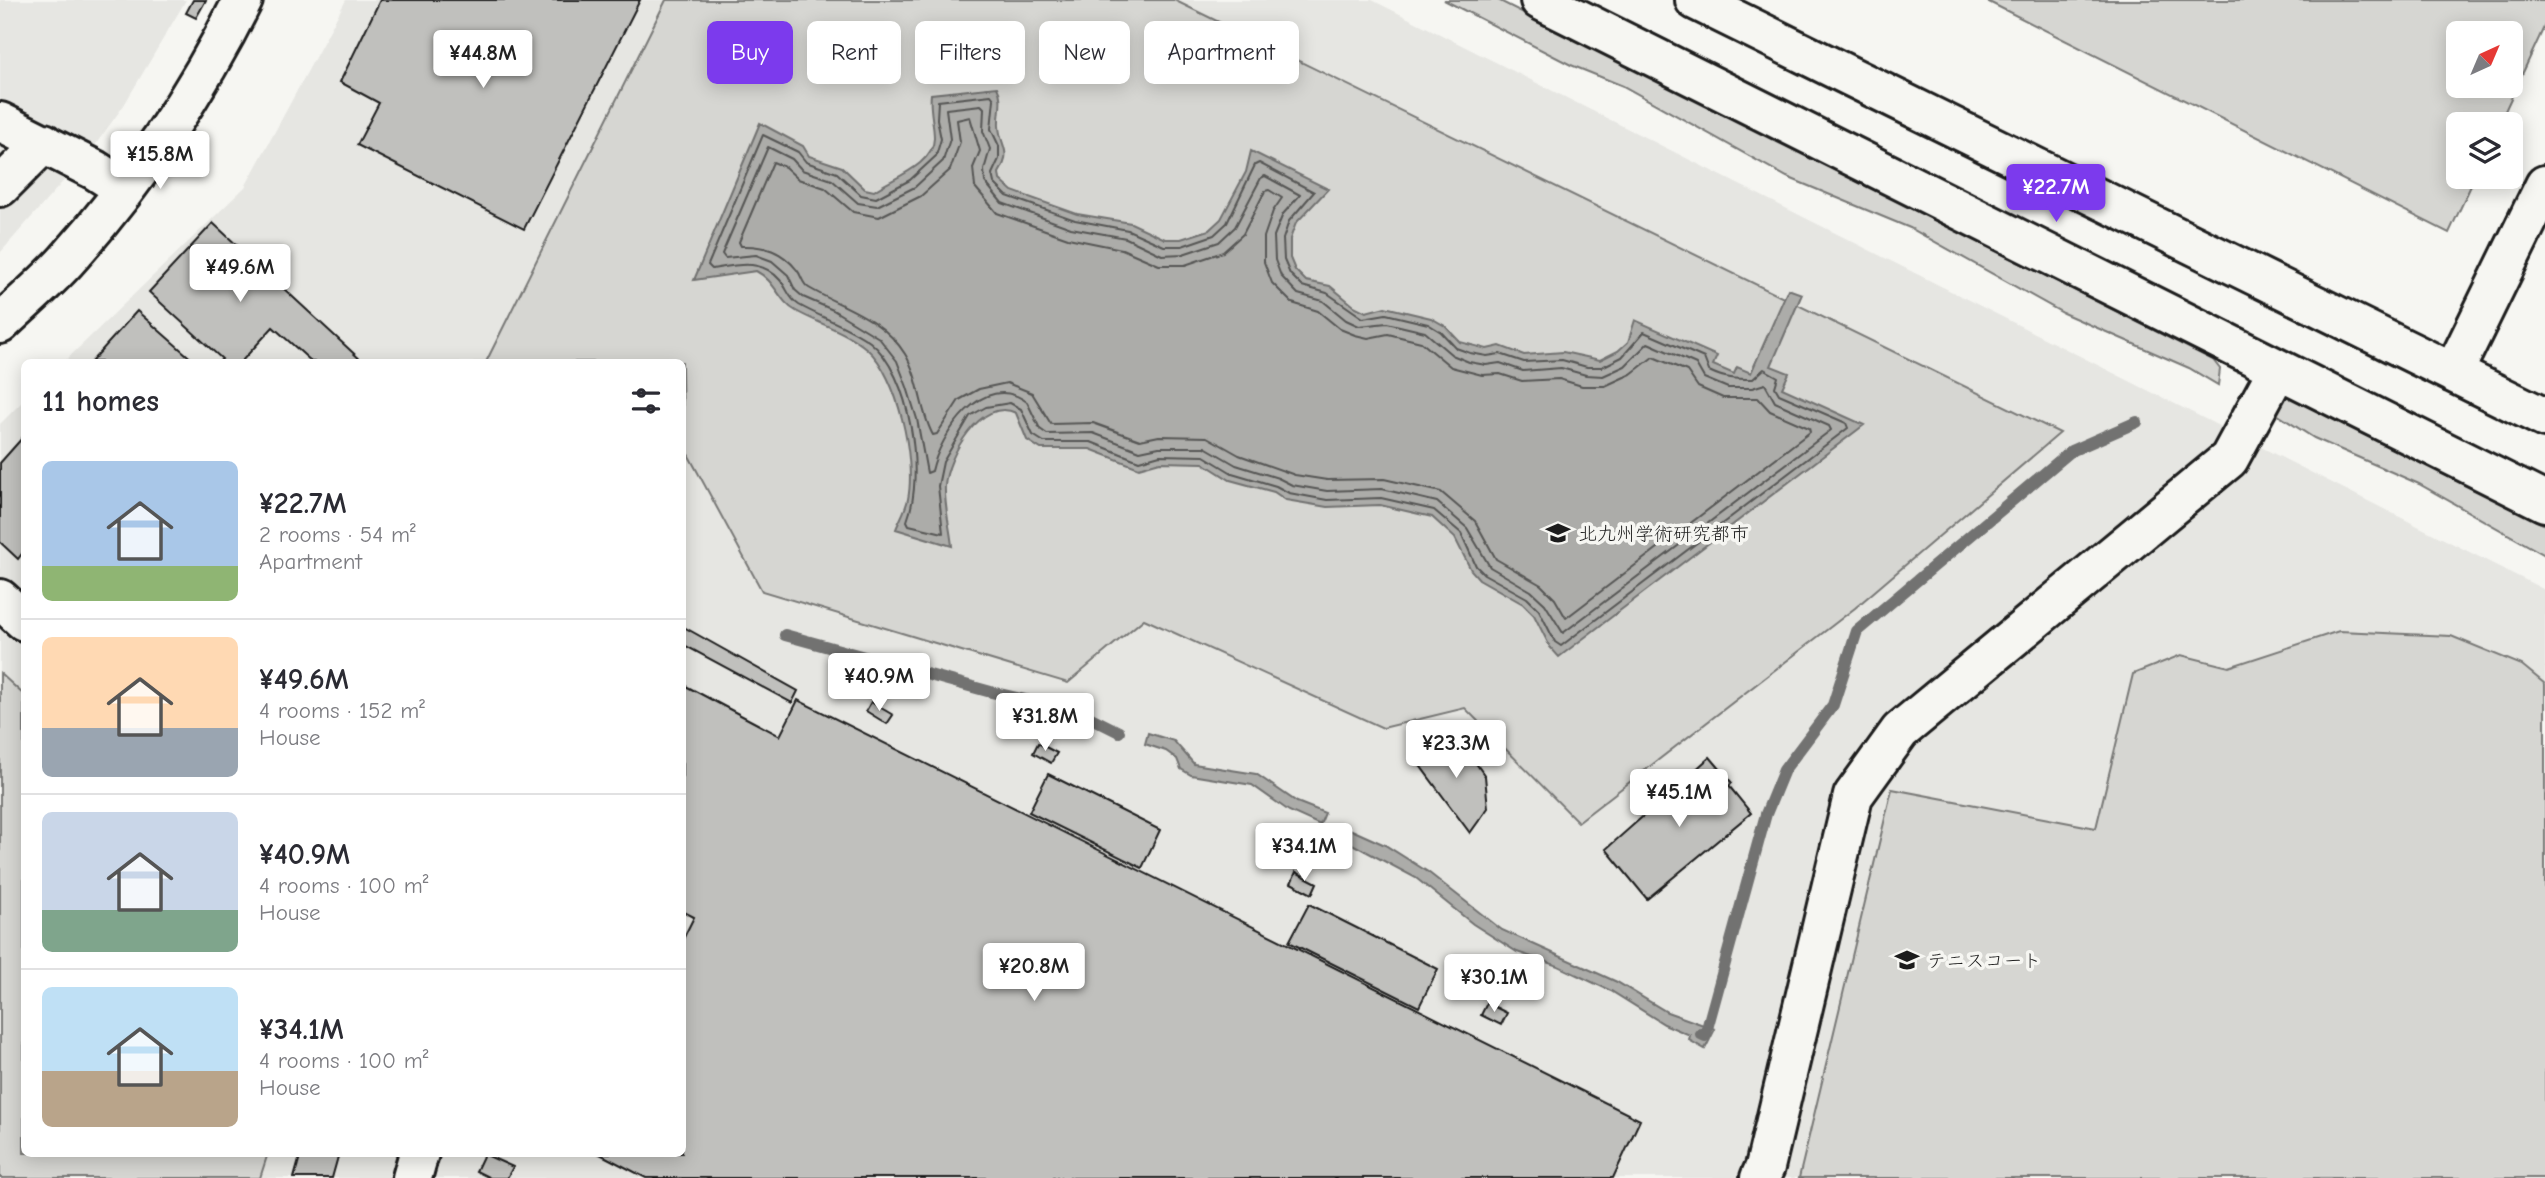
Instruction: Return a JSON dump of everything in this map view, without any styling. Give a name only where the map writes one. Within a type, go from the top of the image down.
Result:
[{"type":"street","points":[[0,324],[66,262],[150,157],[214,58],[243,0]]},
{"type":"street","points":[[1540,0],[2545,502]]},
{"type":"street","points":[[1695,0],[2545,418]]},
{"type":"street","points":[[0,122],[44,143],[123,188]]},
{"type":"street","points":[[0,187],[44,143]]},
{"type":"street","points":[[2453,373],[2545,185]]},
{"type":"street","points":[[1760,1178],[1765,1167],[1853,796],[1900,732],[2229,459],[2278,369]]},
{"type":"street","points":[[0,599],[21,618]]},
{"type":"street","points":[[412,1178],[418,1157]]},
{"type":"shaded area","points":[[0,0],[186,0],[124,105],[96,144],[0,253]]},
{"type":"shaded area","name":"北九州学術研究都市","points":[[346,0],[1372,0],[2545,590],[2545,1178],[0,1178],[0,424],[21,403],[21,1157],[686,1157],[686,359],[67,359],[245,187]]},
{"type":"shaded area","points":[[666,0],[1174,0],[1217,21],[1144,21],[1144,84],[1299,84],[1299,61],[2060,433],[1855,608],[1578,822],[1465,708],[1383,728],[1144,619],[1068,683],[762,591],[686,451],[686,359],[487,359]]},
{"type":"shaded area","points":[[1444,0],[1498,0],[2213,360],[2220,369],[2218,385],[2189,368],[2063,313],[1910,228],[1787,177],[1623,86],[1571,65]]},
{"type":"shaded area","points":[[1985,0],[2545,0],[2545,25],[2524,70],[2524,21],[2446,21],[2446,98],[2511,98],[2505,112],[2446,112],[2446,189],[2469,189],[2449,233]]},
{"type":"shaded area","points":[[2273,389],[2545,525],[2545,555],[2419,484],[2314,438],[2253,399]]},
{"type":"shaded area","points":[[2339,631],[2451,636],[2522,665],[2545,684],[2545,1178],[1799,1178],[1892,789],[2096,828],[2133,674],[2181,655],[2229,667]]},
{"type":"shaded area","points":[[0,673],[21,692],[21,1157],[267,1157],[260,1178],[0,1178]]},
{"type":"water","points":[[997,87],[1000,133],[1005,154],[999,173],[1000,180],[1012,191],[1077,214],[1131,223],[1165,239],[1181,239],[1209,230],[1221,219],[1246,172],[1251,151],[1328,189],[1296,223],[1290,239],[1290,258],[1295,270],[1306,281],[1330,286],[1354,306],[1366,312],[1385,307],[1431,318],[1445,326],[1460,342],[1487,349],[1500,346],[1524,355],[1563,352],[1600,360],[1618,351],[1628,342],[1635,320],[1717,356],[1713,365],[1734,374],[1737,367],[1751,373],[1788,289],[1802,294],[1771,366],[1789,373],[1782,388],[1864,425],[1559,657],[1550,647],[1534,615],[1523,604],[1479,579],[1471,570],[1455,538],[1432,517],[1380,505],[1327,507],[1286,500],[1274,492],[1230,480],[1203,463],[1160,462],[1139,468],[1090,449],[1041,449],[1027,440],[1016,413],[1003,410],[990,413],[979,421],[968,432],[952,460],[945,493],[952,546],[896,529],[908,499],[910,482],[907,441],[896,398],[878,362],[867,349],[850,337],[790,307],[768,280],[756,271],[694,280],[760,123],[803,146],[809,156],[842,167],[865,189],[874,191],[911,170],[927,156],[934,138],[931,94]]},
{"type":"water","points":[[1148,733],[1174,741],[1194,764],[1256,774],[1297,802],[1325,813],[1320,825],[1289,811],[1252,785],[1191,775],[1181,769],[1177,759],[1166,751],[1145,744]]},
{"type":"water","points":[[1345,827],[1385,845],[1428,872],[1502,930],[1617,982],[1667,1012],[1715,1029],[1705,1049],[1689,1040],[1690,1035],[1664,1024],[1611,991],[1558,966],[1517,952],[1473,924],[1416,878],[1339,837]]},
{"type":"building","points":[[193,0],[206,0],[196,18],[186,13]]},
{"type":"building","points":[[380,0],[640,0],[524,229],[357,145],[379,103],[340,82]]},
{"type":"building","points":[[213,223],[360,359],[309,359],[273,327],[244,359],[222,359],[149,292]]},
{"type":"building","points":[[137,311],[192,359],[94,359]]},
{"type":"building","points":[[21,439],[21,555],[18,559],[0,542],[0,463]]},
{"type":"building","points":[[686,628],[798,691],[792,703],[686,646]]},
{"type":"building","points":[[686,686],[780,736],[798,700],[1640,1120],[1613,1178],[646,1178],[606,1157],[686,1157],[686,933],[694,917],[686,913]]},
{"type":"building","points":[[871,702],[893,715],[887,724],[866,711]]},
{"type":"building","points":[[1038,743],[1057,753],[1051,763],[1033,753]]},
{"type":"building","points":[[1441,743],[1468,752],[1485,776],[1488,808],[1470,833],[1410,752],[1424,744]]},
{"type":"building","points":[[1710,757],[1732,783],[1729,786],[1751,813],[1647,899],[1606,849]]},
{"type":"building","points":[[1048,774],[1160,830],[1142,868],[1029,812]]},
{"type":"building","points":[[1296,872],[1317,883],[1312,894],[1291,883]]},
{"type":"building","points":[[1309,904],[1438,969],[1419,1007],[1289,942]]},
{"type":"building","points":[[1487,1003],[1507,1013],[1501,1025],[1481,1015]]},
{"type":"building","points":[[300,1157],[338,1157],[332,1178],[294,1178]]},
{"type":"building","points":[[483,1157],[491,1157],[513,1167],[507,1178],[490,1178],[476,1171]]},
{"type":"waterway","points":[[1701,1034],[1705,1036],[1766,814],[1784,770],[1833,705],[1857,631],[2071,451],[2137,422]]},
{"type":"waterway","points":[[785,635],[991,692],[1081,713],[1119,732]]},
{"type":"place","name":"北九州学術研究都市","points":[[1558,533]]},
{"type":"place","name":"テニスコート","points":[[1907,960]]}]
